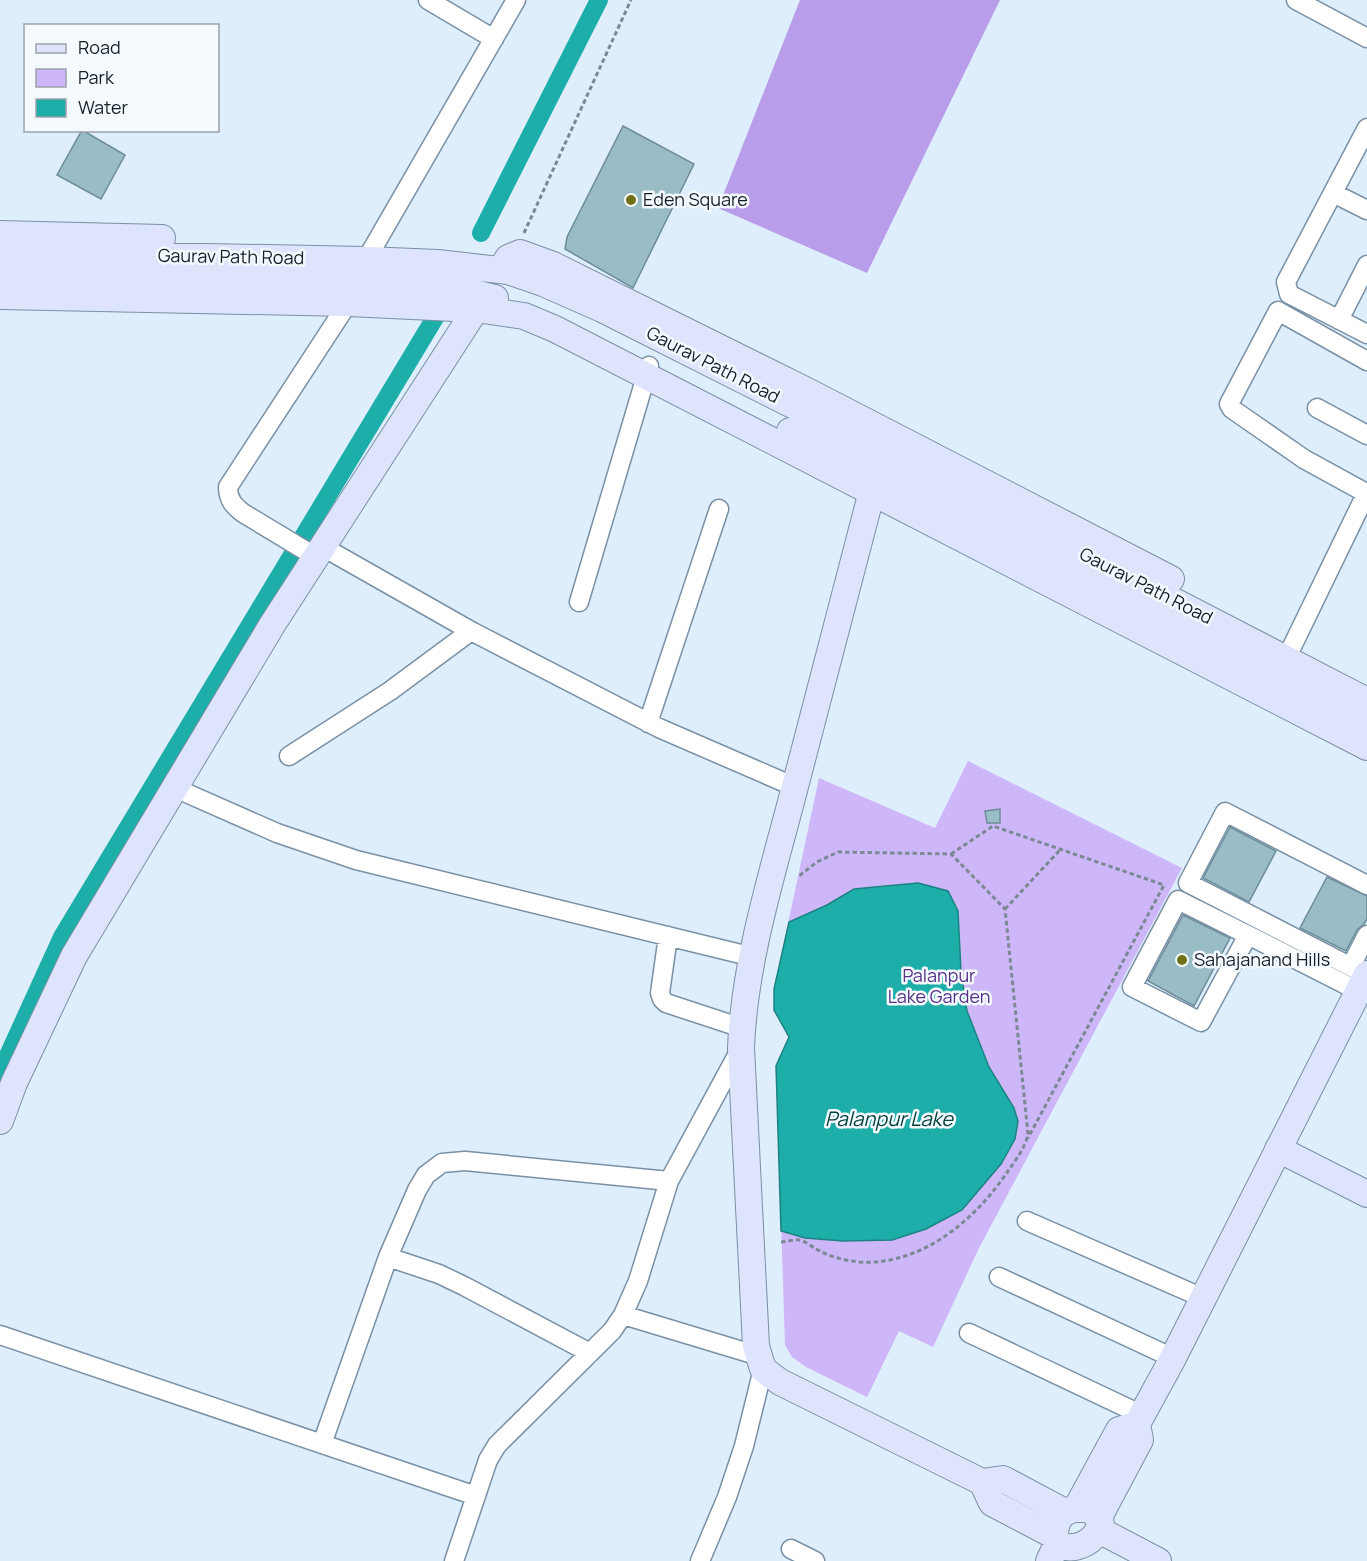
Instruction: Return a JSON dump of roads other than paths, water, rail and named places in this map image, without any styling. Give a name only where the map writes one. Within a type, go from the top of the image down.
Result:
[{"type":"street","points":[[428,0],[494,39]]},
{"type":"street","points":[[371,252],[516,0]]},
{"type":"street","points":[[1296,0],[1367,38]]},
{"type":"street","points":[[1367,128],[1286,282],[1289,294],[1367,334]]},
{"type":"street","points":[[1333,194],[1367,210]]},
{"type":"street","points":[[0,234],[508,261],[532,256],[807,391],[1290,651],[1367,682]]},
{"type":"street","name":"Gaurav Path Road","points":[[0,253],[371,252],[449,277],[481,302],[547,312],[648,370],[1290,651],[1367,701]]},
{"type":"street","name":"Gaurav Path Road","points":[[0,278],[397,284],[449,277],[508,261],[543,283],[602,309],[877,472],[1367,726]]},
{"type":"street","points":[[1339,320],[1367,265]]},
{"type":"street","points":[[0,296],[348,303],[481,302]]},
{"type":"street","points":[[0,1121],[14,1083],[74,956],[315,552],[481,302]]},
{"type":"street","points":[[348,303],[228,488],[228,495],[233,504],[243,513],[285,538],[648,723],[795,787]]},
{"type":"street","points":[[1290,651],[1367,493],[1304,459],[1232,409],[1229,404],[1278,311],[1367,361]]},
{"type":"street","points":[[579,602],[648,370]]},
{"type":"street","points":[[1317,408],[1367,435]]},
{"type":"street","points":[[700,1561],[727,1497],[744,1446],[761,1363],[756,1346],[741,1038],[753,957],[877,472],[1367,747]]},
{"type":"street","points":[[648,723],[719,509]]},
{"type":"street","points":[[289,756],[390,691],[471,631]]},
{"type":"street","points":[[175,788],[277,833],[356,860],[753,957]]},
{"type":"street","points":[[1361,977],[1188,883],[1226,812],[1367,885]]},
{"type":"street","points":[[1248,935],[1201,1022],[1132,987],[1178,900],[1248,935],[1361,977]]},
{"type":"street","points":[[982,1482],[992,1503],[1054,1547],[1067,1553],[1087,1538],[1119,1430],[1139,1419],[1173,1358],[1278,1149],[1361,977],[1367,935]]},
{"type":"street","points":[[668,936],[660,993],[662,999],[666,1003],[741,1038]]},
{"type":"street","points":[[454,1561],[488,1460],[497,1445],[612,1331],[622,1315],[638,1281],[669,1181],[741,1038]]},
{"type":"street","points":[[1278,1149],[1367,1194]]},
{"type":"street","points":[[321,1444],[388,1257],[426,1175],[442,1163],[465,1161],[669,1181]]},
{"type":"street","points":[[1027,1221],[1203,1298]]},
{"type":"street","points":[[388,1257],[439,1274],[590,1353]]},
{"type":"street","points":[[999,1277],[1173,1358]]},
{"type":"street","points":[[622,1315],[761,1363],[780,1382],[982,1482],[1003,1479],[1087,1538],[1158,1561]]},
{"type":"street","points":[[969,1334],[1139,1419]]},
{"type":"street","points":[[0,1335],[476,1496]]},
{"type":"street","points":[[791,1550],[814,1561]]},
{"type":"water","name":"Palanpur Lake","points":[[918,883],[948,891],[958,911],[961,972],[967,1011],[989,1067],[1014,1108],[1018,1121],[1015,1139],[1001,1164],[962,1210],[926,1229],[892,1240],[843,1241],[805,1238],[781,1231],[776,1066],[789,1037],[774,1010],[774,989],[789,922],[827,905],[854,889]]},
{"type":"waterway","points":[[481,233],[599,0]]},
{"type":"waterway","points":[[0,1073],[62,937],[436,316]]},
{"type":"place","name":"Eden Square","points":[[631,200]]},
{"type":"place","name":"Sahajanand Hills","points":[[1182,960]]},
{"type":"park label","name":"Palanpur Lake Garden","points":[[939,986]]}]
